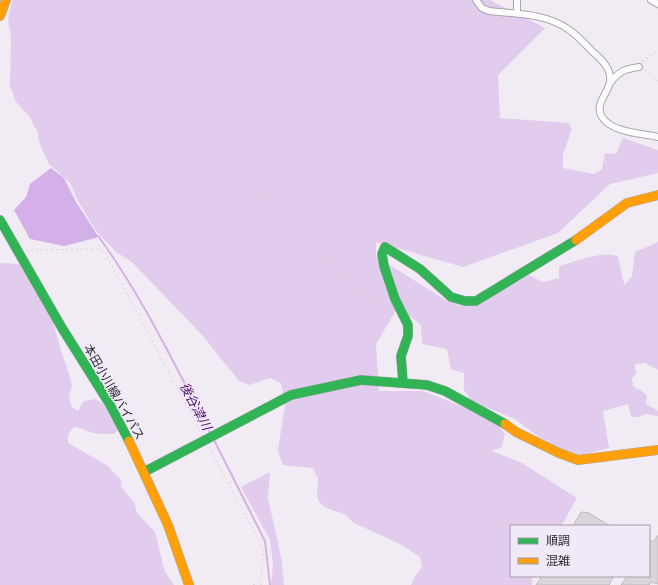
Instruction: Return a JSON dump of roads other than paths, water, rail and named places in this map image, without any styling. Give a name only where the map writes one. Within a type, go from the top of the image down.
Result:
[{"type":"street","points":[[0,16],[6,0]]},
{"type":"street","points":[[476,0],[482,8],[488,11],[536,16],[550,20],[569,30],[606,66],[610,82]]},
{"type":"street","points":[[517,0],[517,14]]},
{"type":"street","points":[[651,0],[658,4]]},
{"type":"street","points":[[639,68],[623,70],[618,73],[610,82],[600,104],[600,111],[602,117],[608,123],[619,128],[658,136]]},
{"type":"street","points":[[403,383],[401,356],[408,336],[408,325],[395,299],[384,266],[382,254],[385,247],[425,273],[449,297],[458,301],[476,301],[516,275],[553,256],[627,203],[658,196]]},
{"type":"street","name":"本田小川線バイパス","points":[[0,220],[109,403],[133,448],[168,525],[189,585]]},
{"type":"street","points":[[144,472],[291,395],[361,380],[427,385],[445,391],[499,419],[516,432],[559,453],[578,460],[658,450]]},
{"type":"waterway","name":"後谷津川","points":[[98,236],[130,283],[172,358],[211,434]]},
{"type":"waterway","name":"後谷津川","points":[[213,438],[265,541],[270,585]]}]
